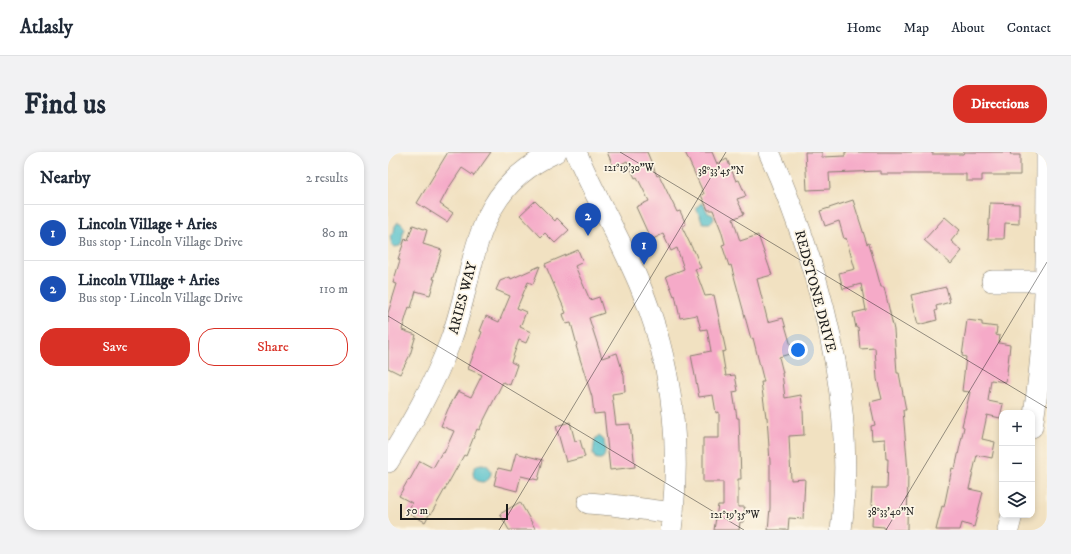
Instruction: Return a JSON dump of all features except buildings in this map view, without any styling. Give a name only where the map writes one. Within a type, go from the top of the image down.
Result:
[{"type":"street","name":"ARIES WAY","points":[[388,462],[417,416],[432,386],[451,341],[475,250],[486,218],[504,190],[516,178],[534,164],[556,152]]},
{"type":"street","points":[[576,152],[639,283],[651,314],[661,345],[670,390],[676,441],[676,474],[672,521],[612,505],[588,503]]},
{"type":"street","name":"REDSTONE DRIVE","points":[[770,152],[803,237],[825,313],[831,342],[841,400],[844,442],[844,483],[841,530]]},
{"type":"street","points":[[1035,410],[1045,335],[1047,281],[1047,152]]},
{"type":"street","points":[[992,281],[1047,281]]},
{"type":"street","points":[[1008,530],[1011,518]]},
{"type":"water","points":[[701,203],[704,205],[708,213],[713,215],[714,219],[711,223],[703,223],[696,208]]},
{"type":"water","points":[[398,222],[402,224],[405,229],[400,246],[395,247],[392,245],[390,236],[394,232],[395,226]]},
{"type":"water","points":[[599,436],[604,440],[605,454],[604,457],[599,459],[595,458],[593,453],[595,439]]},
{"type":"water","points":[[482,464],[488,467],[491,473],[488,479],[482,482],[476,479],[473,473],[476,467]]},
{"type":"place","name":"Lincoln VIllage + Aries","points":[[588,236]]},
{"type":"place","name":"Lincoln Village + Aries","points":[[644,265]]}]
